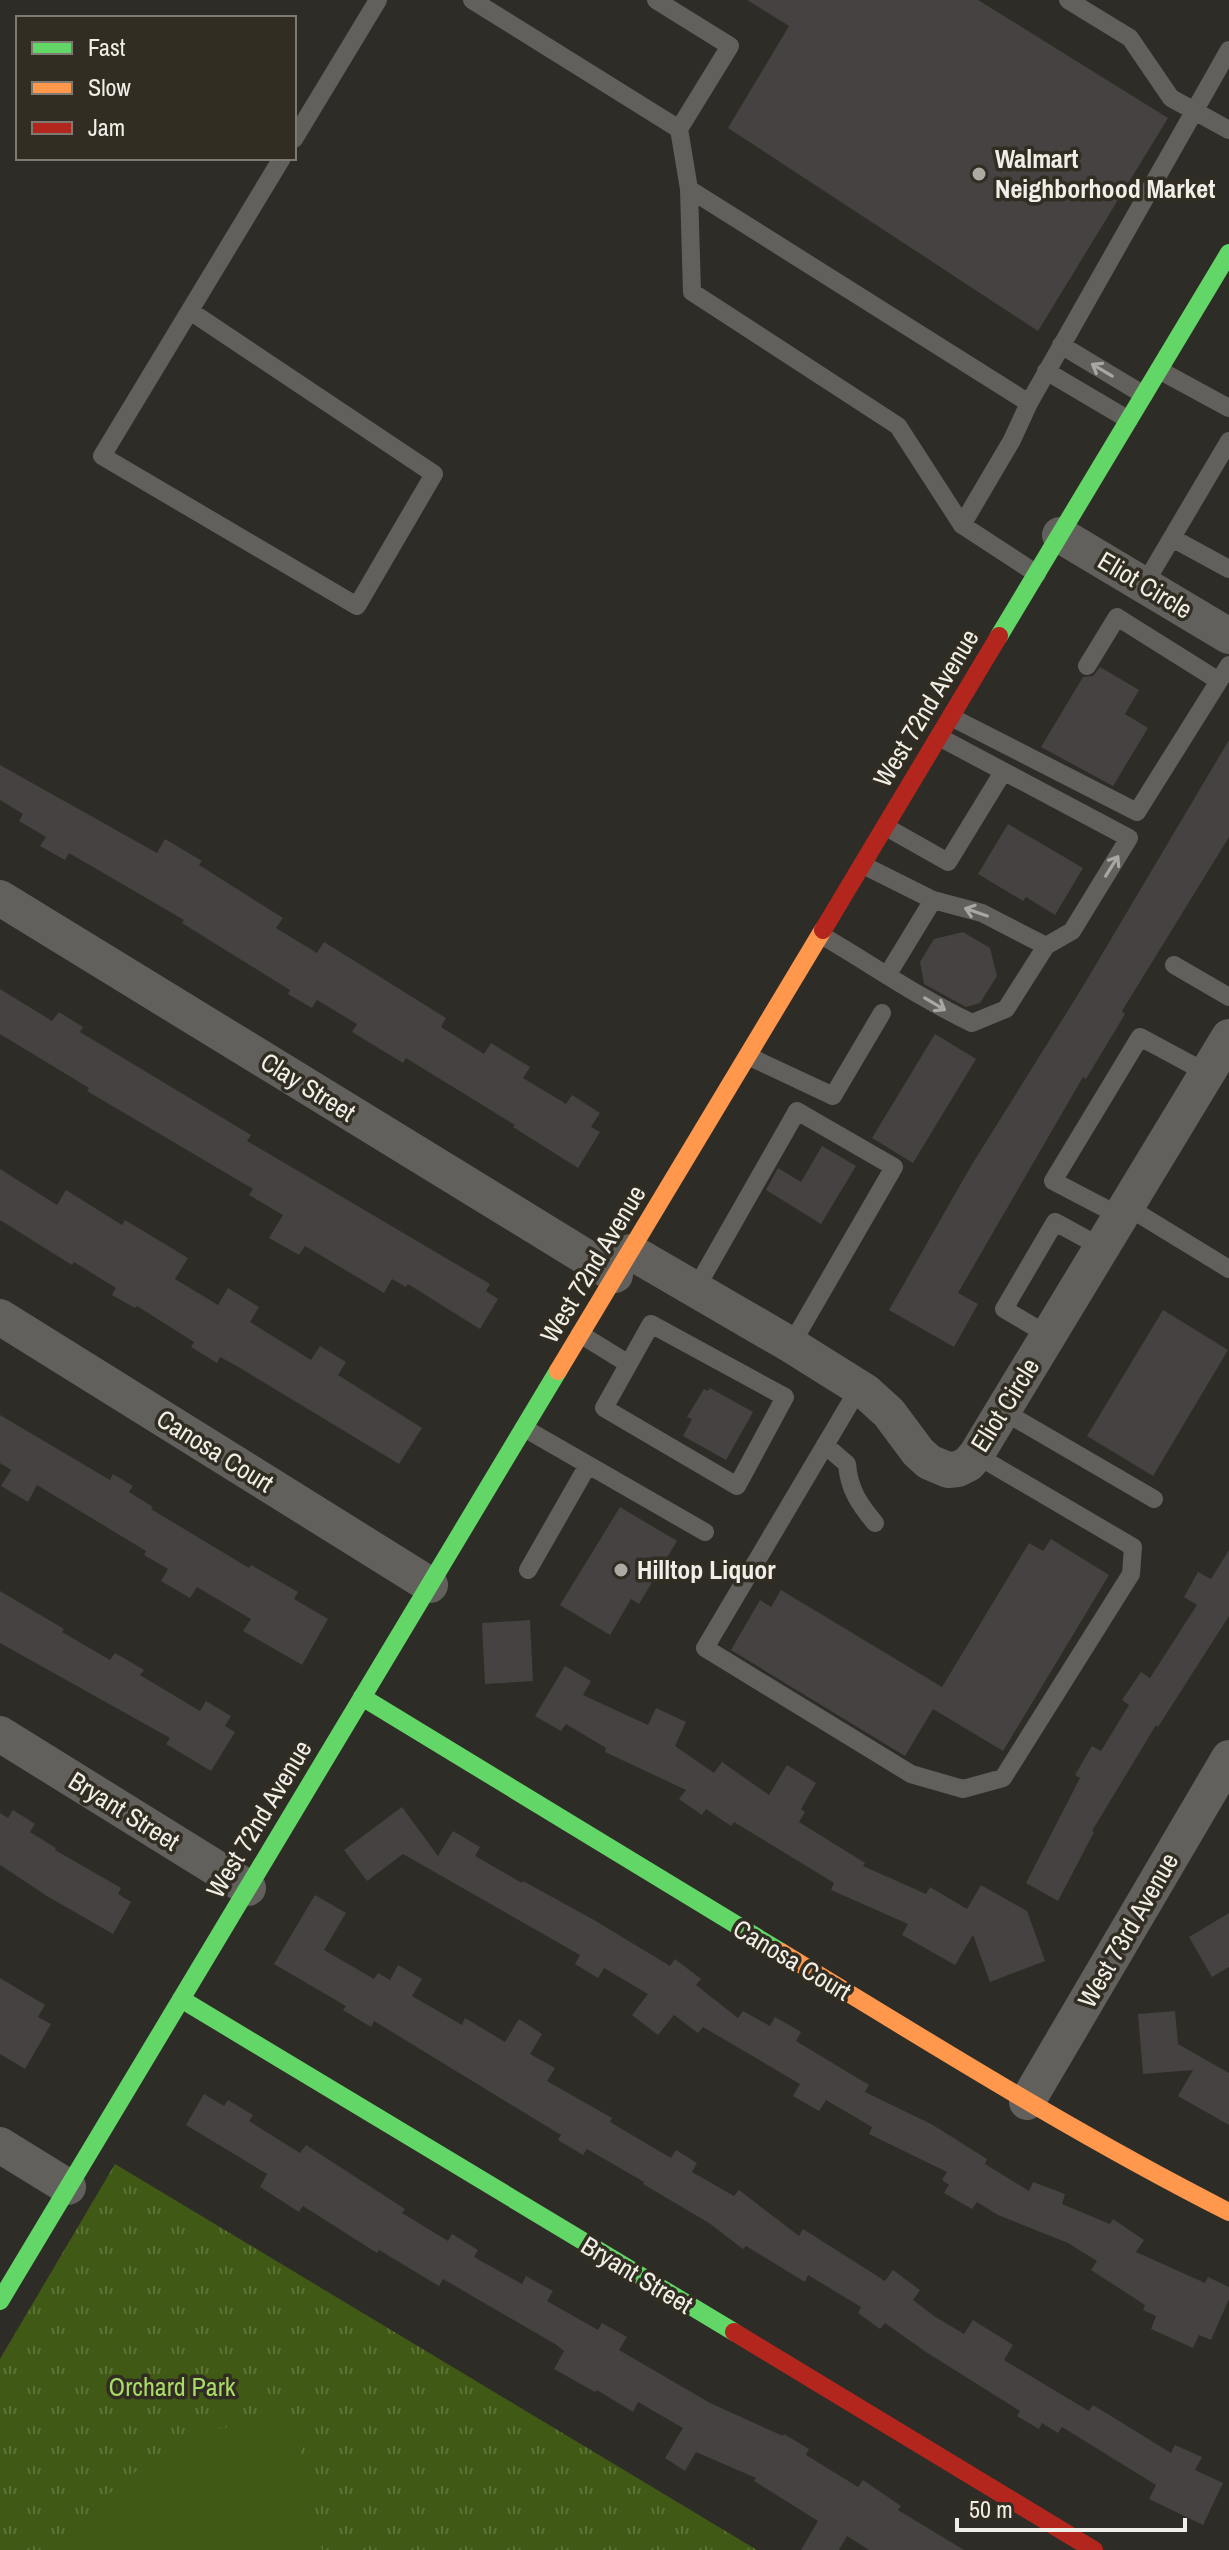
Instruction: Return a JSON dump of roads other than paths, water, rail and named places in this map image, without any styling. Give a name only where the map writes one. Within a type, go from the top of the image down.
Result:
[{"type":"main road","name":"West 72nd Avenue","points":[[0,2301],[1229,253]]},
{"type":"main road","name":"Canosa Court","points":[[362,1697],[1027,2102],[1136,2165],[1229,2212]]},
{"type":"main road","name":"Bryant Street","points":[[181,1999],[1094,2550]]},
{"type":"street","name":"Eliot Circle","points":[[1060,535],[1229,636]]},
{"type":"street","name":"Clay Street","points":[[0,898],[623,1264]]},
{"type":"street","name":"Eliot Circle","points":[[623,1264],[695,1290],[791,1345],[859,1388],[889,1413],[929,1462],[948,1470],[958,1469],[976,1455],[1229,1037]]},
{"type":"street","name":"Canosa Court","points":[[0,1317],[430,1585]]},
{"type":"street","name":"Bryant Street","points":[[0,1734],[248,1888]]},
{"type":"street","name":"West 73rd Avenue","points":[[1027,2102],[1216,1810],[1229,1758]]},
{"type":"street","points":[[0,2145],[68,2187]]},
{"type":"lane","points":[[296,136],[378,0]]},
{"type":"lane","points":[[472,0],[679,129]]},
{"type":"lane","points":[[656,0],[730,46],[679,129],[689,189],[692,292],[898,426],[962,525],[1037,574]]},
{"type":"lane","points":[[1078,3],[1130,38],[1171,98],[1229,130]]},
{"type":"lane","points":[[962,525],[1229,50]]},
{"type":"lane","points":[[190,311],[434,474],[357,606],[102,456],[281,160]]},
{"type":"lane","points":[[689,189],[1029,403]]},
{"type":"lane","points":[[1209,286],[1229,296]]},
{"type":"lane","points":[[1061,345],[1144,395]]},
{"type":"lane","points":[[1159,370],[1229,408]]},
{"type":"lane","points":[[1046,371],[1129,420]]},
{"type":"lane","points":[[1144,585],[1229,441]]},
{"type":"lane","points":[[1172,538],[1229,569]]},
{"type":"lane","points":[[1087,666],[1117,617],[1219,681]]},
{"type":"lane","points":[[951,717],[1137,812],[1229,665]]},
{"type":"lane","points":[[821,935],[932,1004],[972,1023],[1006,1009],[1046,946],[1072,931],[1129,838],[939,737]]},
{"type":"lane","points":[[886,827],[948,862],[1003,772]]},
{"type":"lane","points":[[863,864],[933,900],[982,913],[1046,946]]},
{"type":"lane","points":[[888,974],[933,900]]},
{"type":"lane","points":[[1174,965],[1229,997]]},
{"type":"lane","points":[[748,1056],[833,1096],[882,1013]]},
{"type":"lane","points":[[1207,1073],[1140,1037],[1053,1181],[1123,1211],[1229,1269]]},
{"type":"lane","points":[[695,1290],[797,1111],[894,1167],[791,1345]]},
{"type":"lane","points":[[1048,1335],[1004,1309],[1055,1222],[1101,1247]]},
{"type":"lane","points":[[651,1324],[785,1397],[737,1486],[604,1408],[627,1363],[651,1324]]},
{"type":"lane","points":[[580,1334],[627,1363]]},
{"type":"lane","points":[[859,1388],[705,1648],[911,1774],[963,1789],[1003,1778],[1131,1574],[1133,1547],[976,1455]]},
{"type":"lane","points":[[1003,1411],[1154,1499]]},
{"type":"lane","points":[[524,1428],[705,1532]]},
{"type":"lane","points":[[825,1445],[847,1464],[848,1482],[858,1502],[875,1523]]},
{"type":"lane","points":[[528,1570],[588,1465]]},
{"type":"place","name":"Walmart Neighborhood Market","points":[[979,174]]},
{"type":"place","name":"Hilltop Liquor","points":[[621,1570]]},
{"type":"park label","name":"Orchard Park","points":[[172,2387]]}]
